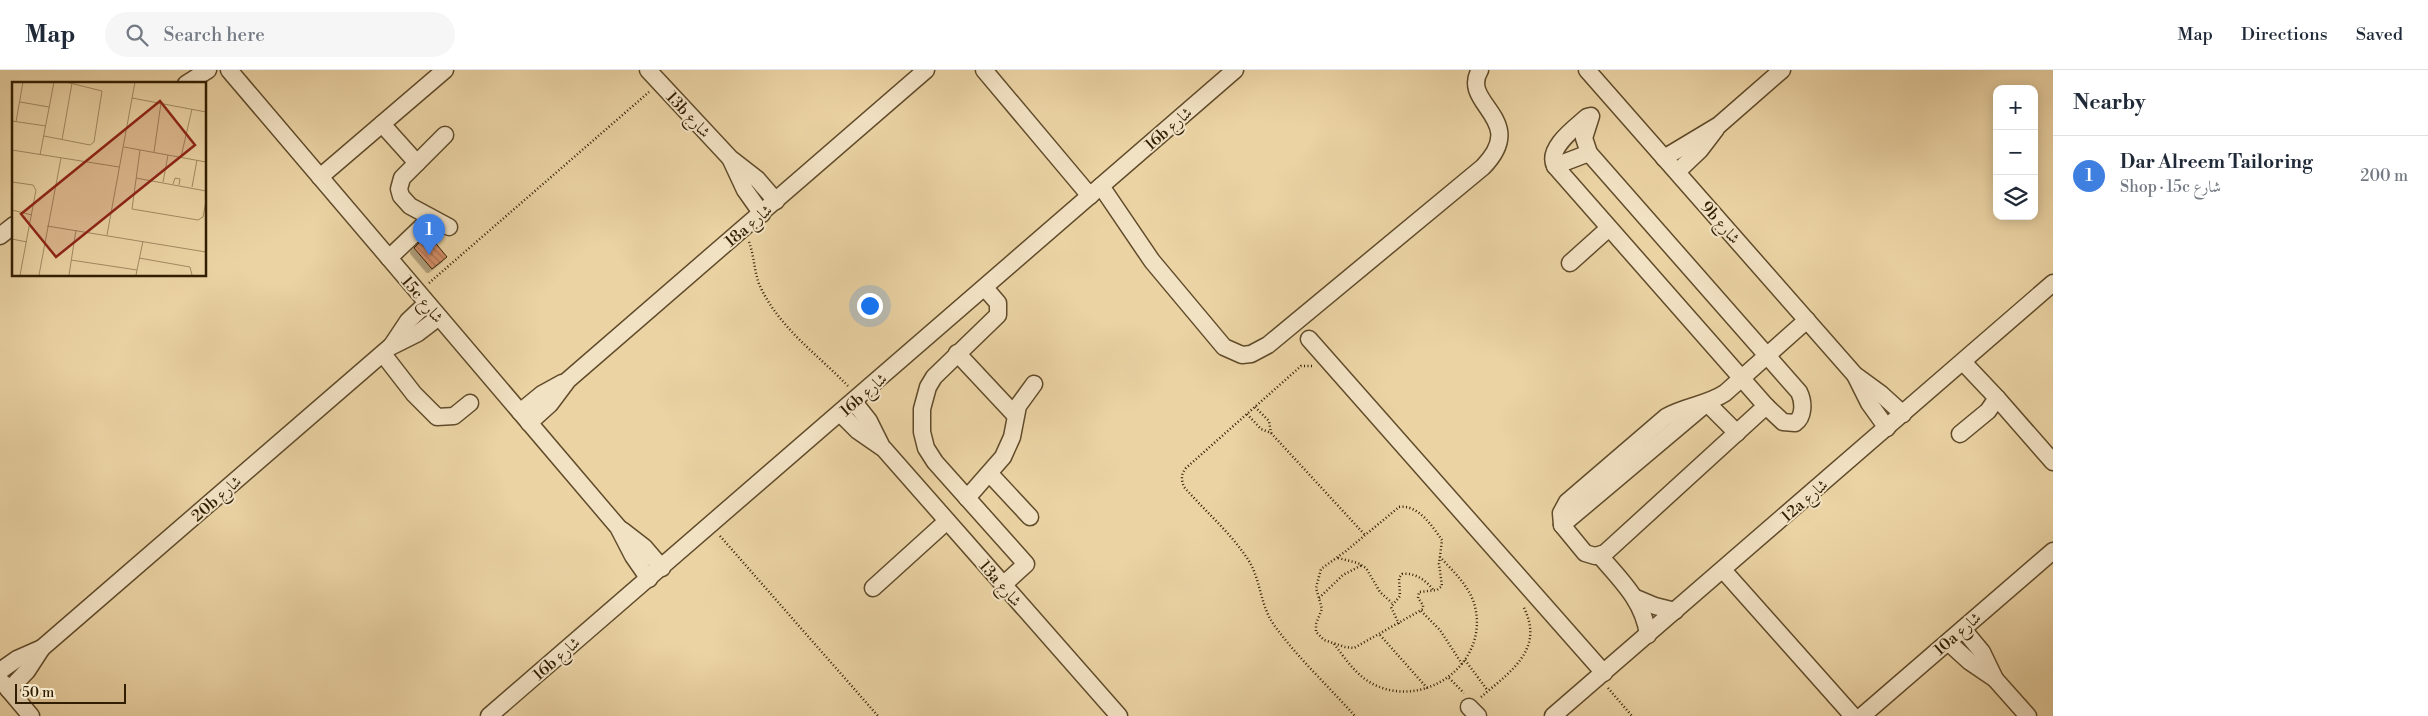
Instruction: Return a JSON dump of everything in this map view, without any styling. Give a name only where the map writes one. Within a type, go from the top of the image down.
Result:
[{"type":"street","points":[[175,82],[184,70]]},
{"type":"street","points":[[189,82],[208,70]]},
{"type":"street","name":"15c شارع","points":[[229,70],[618,527],[644,547],[662,568]]},
{"type":"street","points":[[320,177],[445,70]]},
{"type":"street","name":"13b شارع","points":[[648,70],[730,158],[757,179],[776,201]]},
{"type":"street","name":"18a شارع","points":[[525,417],[542,394],[568,380],[762,214],[926,70]]},
{"type":"street","points":[[984,70],[1096,191],[1224,347],[1242,355],[1252,354],[1268,345],[1495,155],[1501,140],[1490,109],[1477,92],[1475,84],[1480,70]]},
{"type":"street","name":"16b شارع","points":[[488,716],[662,568],[1235,70]]},
{"type":"street","name":"9b شارع","points":[[1587,70],[1855,375],[1881,394],[1903,414]]},
{"type":"street","points":[[1664,158],[1719,125],[1782,70]]},
{"type":"street","points":[[1592,116],[1588,116],[1557,148],[1553,158],[1555,166],[1766,406],[1786,424],[1795,424],[1800,417],[1802,401],[1799,392],[1589,153],[1584,138],[1592,116],[1611,98]]},
{"type":"street","points":[[382,124],[417,163]]},
{"type":"street","points":[[1677,172],[1700,150],[1719,125]]},
{"type":"street","points":[[444,135],[400,181],[400,193],[410,206],[448,227]]},
{"type":"street","points":[[1555,166],[1589,153]]},
{"type":"street","name":"13b شارع","points":[[730,158],[745,190],[762,214]]},
{"type":"street","points":[[389,258],[431,218]]},
{"type":"street","points":[[0,236],[12,227]]},
{"type":"street","points":[[1570,263],[1609,228]]},
{"type":"street","name":"12a شارع","points":[[1553,716],[2053,284]]},
{"type":"street","points":[[984,288],[998,303],[998,315],[941,368],[928,387],[921,420],[924,440],[930,456],[1026,564],[1003,585]]},
{"type":"street","name":"20b شارع","points":[[4,685],[27,671],[42,648],[386,350],[423,298]]},
{"type":"street","name":"20b شارع","points":[[386,350],[418,333],[439,317]]},
{"type":"street","points":[[1648,635],[1644,616],[1636,598],[1600,556],[1585,554],[1562,525],[1560,513],[1566,502],[1666,417],[1682,409],[1707,402],[1725,393],[1807,320]]},
{"type":"street","points":[[1309,339],[1601,675]]},
{"type":"street","points":[[386,350],[414,394],[437,417],[454,416],[470,402]]},
{"type":"street","points":[[957,353],[1015,415]]},
{"type":"street","points":[[1963,362],[2053,462]]},
{"type":"street","name":"9b شارع","points":[[1855,375],[1870,403],[1887,428]]},
{"type":"street","points":[[967,498],[990,474],[1008,448],[1015,415],[1022,398],[1034,384]]},
{"type":"street","points":[[1960,434],[1988,411],[1996,398]]},
{"type":"street","name":"13a شارع","points":[[856,399],[884,449],[1119,716]]},
{"type":"street","points":[[1707,402],[1736,433]]},
{"type":"street","points":[[1600,556],[1766,406]]},
{"type":"street","name":"13a شارع","points":[[840,413],[858,431],[884,449]]},
{"type":"street","points":[[990,474],[1030,517]]},
{"type":"street","points":[[873,588],[947,522]]},
{"type":"street","name":"15c شارع","points":[[618,527],[633,556],[649,579]]},
{"type":"street","name":"10a شارع","points":[[1862,716],[2053,551]]},
{"type":"street","points":[[1723,570],[1853,716]]},
{"type":"street","points":[[1636,598],[1655,606],[1675,611]]},
{"type":"street","points":[[1963,629],[1982,652],[1995,679]]},
{"type":"street","points":[[1948,642],[1970,662],[1995,679],[2028,716]]},
{"type":"street","name":"20b شارع","points":[[0,671],[17,659],[42,648]]},
{"type":"street","points":[[4,685],[30,716]]},
{"type":"path","points":[[423,298],[660,83]]},
{"type":"path","points":[[742,230],[750,245],[758,281],[777,315],[856,399]]},
{"type":"path","points":[[1315,368],[1308,365],[1301,366],[1186,468],[1181,477],[1184,487],[1237,545],[1249,561],[1257,579],[1264,608],[1274,626],[1354,716]]},
{"type":"path","points":[[1254,407],[1269,422],[1271,433]]},
{"type":"path","points":[[1247,414],[1261,429],[1271,433],[1365,535]]},
{"type":"path","points":[[1409,507],[1419,512],[1442,540],[1439,567],[1442,584],[1440,589],[1434,591],[1422,590],[1418,594],[1423,605],[1421,611],[1354,648],[1320,638],[1316,632],[1316,624],[1322,609],[1316,588],[1318,574],[1326,563],[1338,558],[1365,535],[1394,509],[1409,507]]},
{"type":"path","points":[[710,525],[878,716]]},
{"type":"path","points":[[1333,643],[1354,669],[1379,687],[1400,692],[1428,688],[1449,678],[1465,659],[1474,635],[1475,610],[1467,588],[1440,557]]},
{"type":"path","points":[[1338,558],[1362,565],[1369,572],[1380,592],[1392,603],[1392,609],[1399,624]]},
{"type":"path","points":[[1319,598],[1338,579],[1362,565]]},
{"type":"path","points":[[1392,603],[1400,596],[1400,578],[1404,573],[1422,579],[1434,591]]},
{"type":"path","points":[[1449,678],[1474,709],[1488,691],[1513,669],[1527,650],[1530,626],[1522,604]]},
{"type":"path","points":[[1421,611],[1449,641],[1462,664]]},
{"type":"path","points":[[1380,635],[1428,688]]},
{"type":"path","points":[[1465,659],[1488,691]]},
{"type":"path","points":[[1601,675],[1632,716]]},
{"type":"building","points":[[428,234],[447,257],[432,269],[414,248]]},
{"type":"place","name":"Dar Alreem Tailoring","points":[[429,255]]}]
